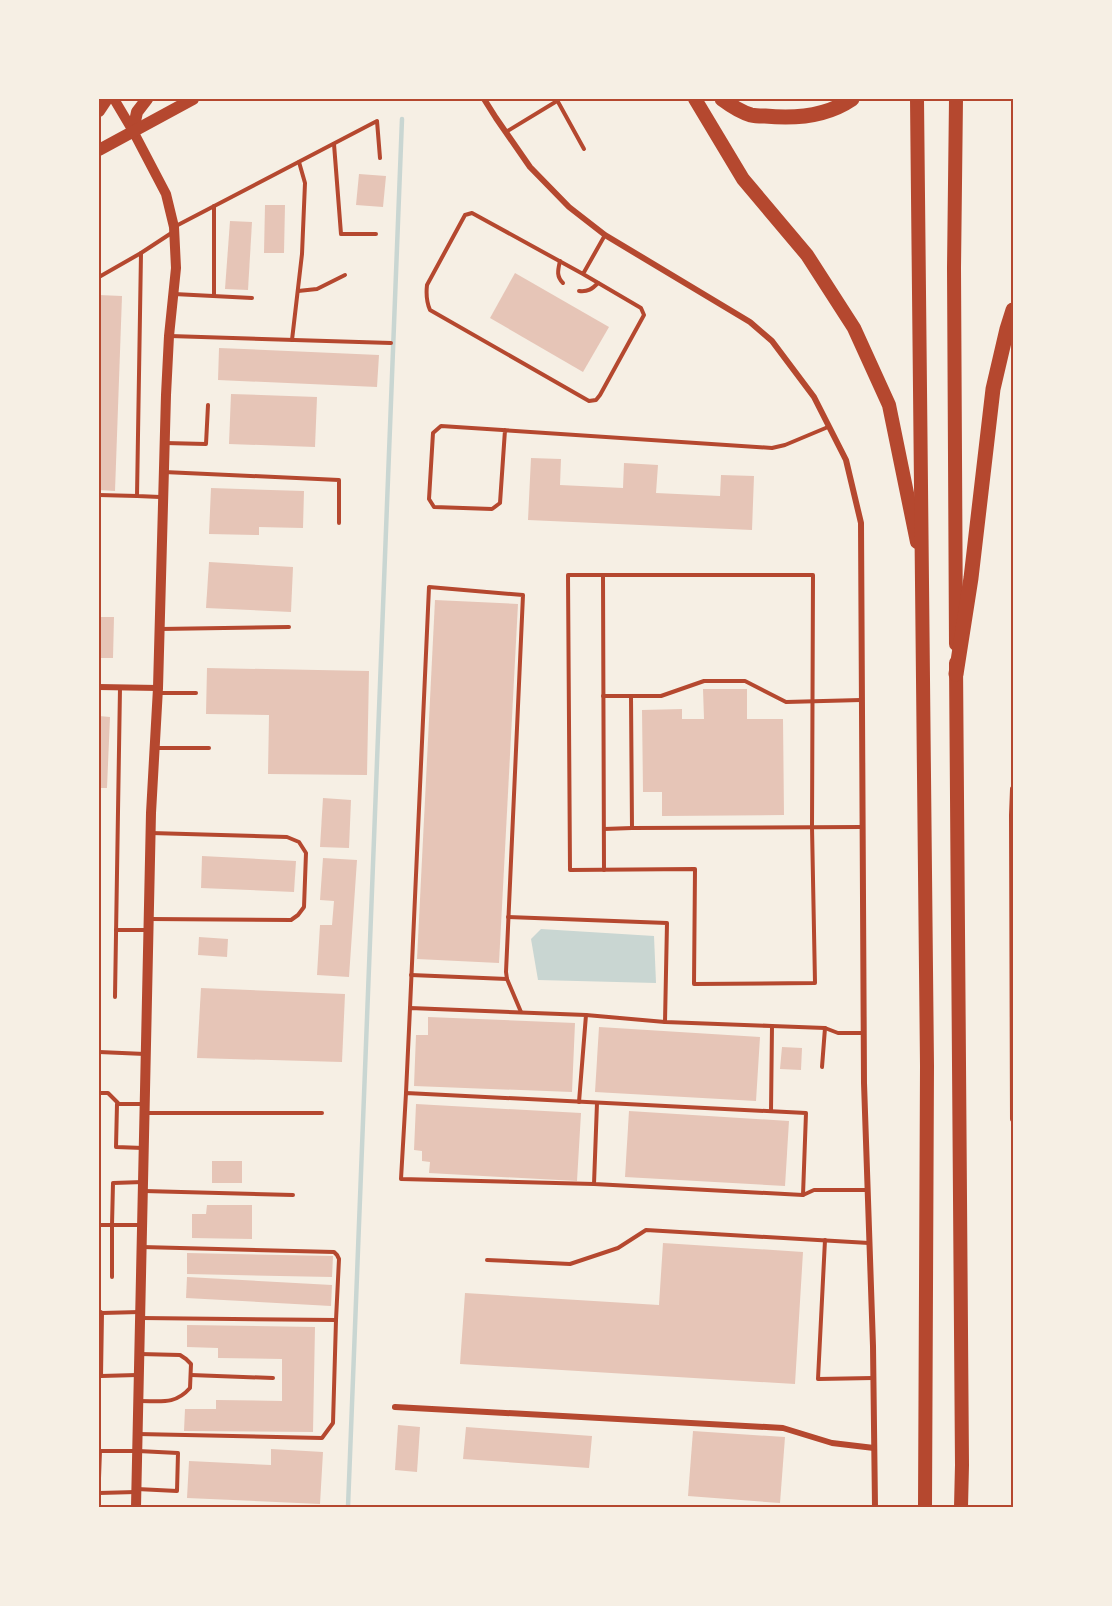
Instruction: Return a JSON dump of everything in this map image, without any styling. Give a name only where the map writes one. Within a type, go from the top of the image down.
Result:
[{"type":"highway","points":[[695,99],[743,179],[807,255],[854,328],[889,405],[923,574]]},
{"type":"highway","points":[[722,99],[751,115],[783,118],[808,116],[827,111],[852,99]]},
{"type":"highway","points":[[917,99],[927,1066],[925,1507]]},
{"type":"highway","points":[[956,99],[954,268],[961,1507]]},
{"type":"highway","points":[[956,674],[973,567],[993,389],[1006,329],[1013,310]]},
{"type":"main road","points":[[99,111],[107,99]]},
{"type":"main road","points":[[133,131],[137,112],[147,99]]},
{"type":"main road","points":[[99,150],[193,99]]},
{"type":"street","points":[[114,99],[166,194],[174,230],[176,268],[169,336],[164,443],[158,691],[151,833],[136,1507]]},
{"type":"street","points":[[484,99],[530,167],[569,207],[605,235],[750,322],[772,341],[814,397],[846,460],[861,524],[863,1033],[875,1507]]},
{"type":"street","points":[[99,687],[158,691]]},
{"type":"street","points":[[1013,789],[1013,1119]]},
{"type":"street","points":[[395,1407],[783,1428],[832,1443],[874,1448]]},
{"type":"lane","points":[[506,132],[557,100],[584,149]]},
{"type":"lane","points":[[99,277],[214,206],[377,121],[380,158]]},
{"type":"lane","points":[[334,144],[341,234],[376,234]]},
{"type":"lane","points":[[292,340],[302,254],[305,183],[299,162]]},
{"type":"lane","points":[[214,206],[214,296]]},
{"type":"lane","points":[[472,213],[560,261],[641,308],[644,315],[600,395],[589,401],[430,310],[428,304],[427,285],[465,215],[472,213]]},
{"type":"lane","points":[[583,274],[605,235]]},
{"type":"lane","points":[[137,496],[141,253]]},
{"type":"lane","points":[[560,261],[558,278],[563,283]]},
{"type":"lane","points":[[298,291],[317,289],[345,275]]},
{"type":"lane","points":[[579,291],[592,290],[598,283]]},
{"type":"lane","points":[[173,294],[252,298]]},
{"type":"lane","points":[[169,336],[392,343]]},
{"type":"lane","points":[[164,443],[206,444],[208,405]]},
{"type":"lane","points":[[505,430],[500,503],[492,509],[434,507],[429,499],[433,433],[441,426],[505,430],[772,447],[785,445],[829,426]]},
{"type":"lane","points":[[164,472],[339,480],[339,523]]},
{"type":"lane","points":[[99,495],[163,497]]},
{"type":"lane","points":[[568,575],[813,575],[812,702],[815,984],[694,984],[695,869],[570,870],[568,575]]},
{"type":"lane","points":[[603,575],[604,870]]},
{"type":"lane","points":[[521,1012],[507,979],[523,595],[429,587],[401,1179],[594,1184],[803,1195],[814,1190],[867,1190]]},
{"type":"lane","points":[[159,629],[289,627]]},
{"type":"lane","points":[[603,696],[661,696],[704,681],[745,681],[786,702],[861,700]]},
{"type":"lane","points":[[115,997],[120,688]]},
{"type":"lane","points":[[158,691],[196,693]]},
{"type":"lane","points":[[631,696],[632,828]]},
{"type":"lane","points":[[155,748],[208,748]]},
{"type":"lane","points":[[604,829],[862,827]]},
{"type":"lane","points":[[116,930],[149,925],[291,920],[304,907],[306,853],[299,842],[287,837],[151,833]]},
{"type":"lane","points":[[508,916],[668,923],[665,1022]]},
{"type":"lane","points":[[411,975],[507,979]]},
{"type":"lane","points":[[410,1008],[825,1028],[838,1033],[863,1033]]},
{"type":"lane","points":[[579,1102],[586,1015]]},
{"type":"lane","points":[[771,1111],[772,1026]]},
{"type":"lane","points":[[822,1067],[825,1028]]},
{"type":"lane","points":[[99,1052],[146,1054]]},
{"type":"lane","points":[[99,1093],[108,1093],[119,1104],[145,1108],[322,1113]]},
{"type":"lane","points":[[406,1094],[806,1113],[803,1195]]},
{"type":"lane","points":[[594,1184],[597,1102]]},
{"type":"lane","points":[[119,1104],[117,1104],[116,1147],[144,1148]]},
{"type":"lane","points":[[112,1277],[113,1183],[143,1187],[293,1196]]},
{"type":"lane","points":[[99,1225],[142,1225]]},
{"type":"lane","points":[[487,1260],[570,1264],[618,1248],[646,1230],[869,1243]]},
{"type":"lane","points":[[825,1240],[818,1379],[873,1378]]},
{"type":"lane","points":[[138,1434],[322,1437],[333,1424],[339,1259],[334,1252],[142,1247]]},
{"type":"lane","points":[[139,1375],[100,1376],[100,1312],[336,1320]]},
{"type":"lane","points":[[139,1401],[176,1400],[190,1389],[191,1375],[191,1364],[180,1355],[140,1354]]},
{"type":"lane","points":[[191,1375],[273,1378]]},
{"type":"lane","points":[[99,1478],[99,1451],[178,1453],[177,1491],[99,1493]]},
{"type":"shaded area","points":[[541,929],[654,936],[656,983],[538,980],[531,939]]},
{"type":"building","points":[[359,174],[386,176],[383,207],[356,205]]},
{"type":"building","points":[[265,205],[285,205],[284,253],[264,253]]},
{"type":"building","points":[[230,221],[252,222],[248,290],[225,289]]},
{"type":"building","points":[[515,273],[609,327],[583,372],[490,318]]},
{"type":"building","points":[[99,295],[122,296],[115,491],[99,490]]},
{"type":"building","points":[[219,348],[379,355],[377,387],[218,380]]},
{"type":"building","points":[[231,394],[317,397],[315,447],[229,444]]},
{"type":"building","points":[[531,458],[561,459],[560,485],[623,488],[624,463],[658,465],[656,493],[720,496],[721,475],[754,476],[752,530],[528,520]]},
{"type":"building","points":[[211,488],[304,491],[303,528],[259,527],[259,535],[209,534]]},
{"type":"building","points":[[209,562],[293,567],[291,612],[206,608]]},
{"type":"building","points":[[435,600],[518,604],[499,963],[417,959]]},
{"type":"building","points":[[99,617],[114,617],[113,658],[99,658]]},
{"type":"building","points":[[207,668],[369,671],[367,775],[268,774],[269,715],[206,714]]},
{"type":"building","points":[[703,689],[747,689],[747,719],[783,719],[784,815],[662,816],[662,792],[643,792],[642,710],[682,709],[682,719],[704,719]]},
{"type":"building","points":[[99,716],[110,717],[107,788],[99,788]]},
{"type":"building","points":[[323,798],[351,800],[349,848],[320,847]]},
{"type":"building","points":[[202,856],[296,861],[294,892],[201,888]]},
{"type":"building","points":[[323,858],[357,860],[349,977],[317,975],[320,925],[332,925],[334,901],[320,900]]},
{"type":"building","points":[[199,937],[228,939],[227,957],[198,955]]},
{"type":"building","points":[[201,988],[345,994],[342,1062],[197,1058]]},
{"type":"building","points":[[428,1017],[575,1023],[572,1092],[414,1086],[416,1035],[428,1035]]},
{"type":"building","points":[[599,1027],[760,1037],[756,1101],[595,1092]]},
{"type":"building","points":[[782,1047],[802,1048],[801,1070],[780,1069]]},
{"type":"building","points":[[416,1104],[581,1113],[577,1181],[429,1173],[430,1162],[422,1161],[422,1151],[414,1150]]},
{"type":"building","points":[[629,1111],[789,1121],[785,1186],[625,1177]]},
{"type":"building","points":[[212,1161],[242,1161],[242,1183],[212,1183]]},
{"type":"building","points":[[207,1205],[252,1205],[252,1239],[192,1238],[192,1214],[206,1214]]},
{"type":"building","points":[[663,1243],[803,1252],[795,1384],[460,1364],[465,1293],[659,1305]]},
{"type":"building","points":[[187,1253],[333,1256],[332,1277],[187,1274]]},
{"type":"building","points":[[187,1277],[332,1285],[331,1306],[186,1298]]},
{"type":"building","points":[[187,1325],[315,1327],[313,1432],[184,1431],[185,1409],[216,1409],[216,1400],[282,1401],[282,1359],[218,1358],[218,1348],[187,1347]]},
{"type":"building","points":[[398,1425],[420,1427],[417,1472],[395,1470]]},
{"type":"building","points":[[466,1427],[592,1436],[589,1468],[463,1459]]},
{"type":"building","points":[[693,1431],[785,1437],[780,1503],[688,1496]]},
{"type":"building","points":[[271,1449],[323,1452],[320,1504],[187,1498],[189,1461],[271,1465]]},
{"type":"waterway","points":[[348,1507],[402,119]]}]
